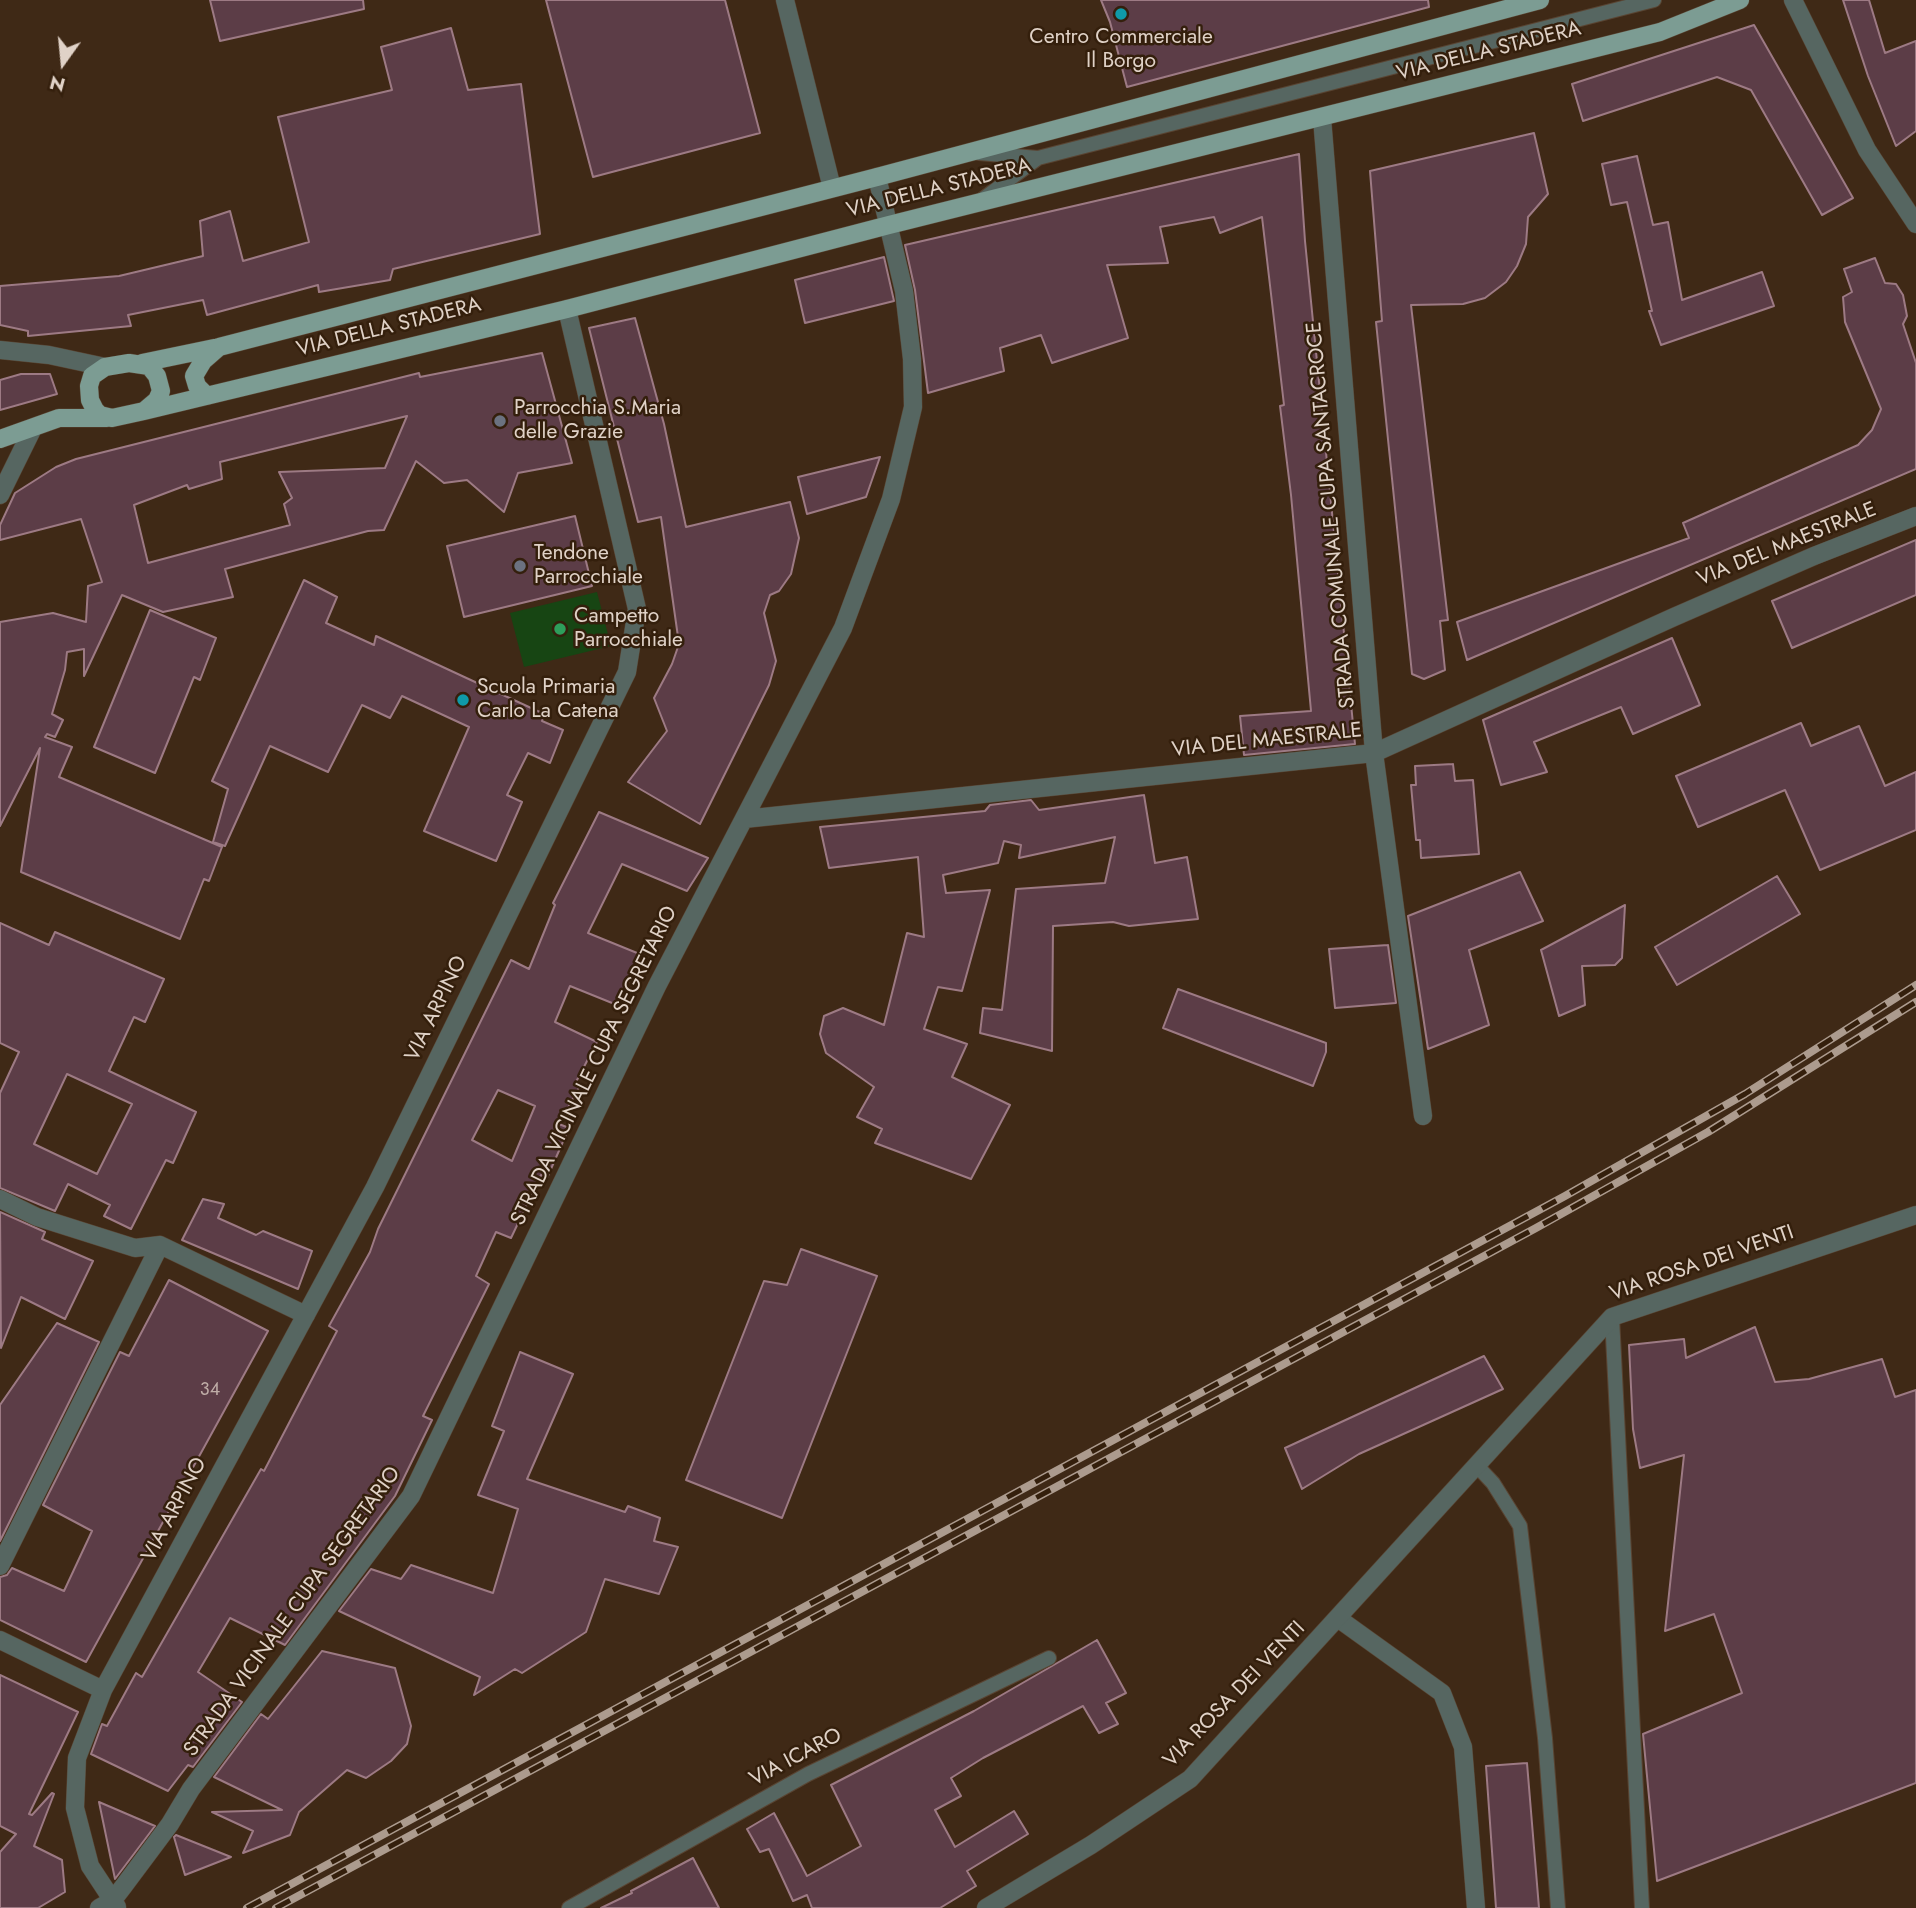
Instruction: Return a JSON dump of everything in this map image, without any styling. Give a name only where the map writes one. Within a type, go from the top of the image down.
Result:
[{"type":"main road","name":"VIA DELLA STADERA","points":[[142,363],[219,347],[877,177],[1540,0]]},
{"type":"main road","name":"VIA DELLA STADERA","points":[[144,411],[567,309],[889,225],[1660,32],[1740,0]]},
{"type":"main road","points":[[207,396],[197,386],[194,376],[203,362],[219,347]]},
{"type":"main road","points":[[0,439],[59,418],[107,418],[144,411],[157,400],[161,388],[153,369],[142,363],[105,367],[95,373],[89,386],[59,418]]},
{"type":"main road","points":[[89,386],[94,410],[107,418]]},
{"type":"street","points":[[785,0],[832,188]]},
{"type":"street","points":[[1793,0],[1867,150],[1916,225]]},
{"type":"street","name":"STRADA COMUNALE CUPA SANTACROCE","points":[[1322,117],[1374,753],[1423,1116]]},
{"type":"street","name":"STRADA VICINALE CUPA SEGRETARIO","points":[[110,1905],[170,1824],[191,1789],[411,1496],[651,998],[843,628],[891,499],[913,407],[912,359],[904,291],[877,177]]},
{"type":"street","name":"VIA ARPINO","points":[[110,1905],[90,1866],[75,1808],[77,1758],[103,1690],[375,1188],[627,672],[637,609],[567,309]]},
{"type":"street","points":[[0,350],[49,355],[105,367]]},
{"type":"street","points":[[49,355],[89,386]]},
{"type":"street","points":[[0,495],[33,428]]},
{"type":"street","name":"VIA DEL MAESTRALE","points":[[744,819],[1374,753],[1699,606],[1814,556],[1916,516]]},
{"type":"street","points":[[0,1199],[37,1216],[135,1248],[160,1245],[306,1315]]},
{"type":"street","name":"VIA ROSA DEI VENTI","points":[[986,1908],[1091,1845],[1191,1779],[1612,1317],[1916,1215]]},
{"type":"street","points":[[0,1566],[160,1245]]},
{"type":"street","points":[[1339,1619],[1442,1693],[1463,1747],[1476,1908]]},
{"type":"street","points":[[0,1640],[103,1690]]},
{"type":"lane","points":[[970,152],[1038,158],[1654,0]]},
{"type":"lane","points":[[977,203],[1038,158]]},
{"type":"lane","points":[[1612,1317],[1642,1908]]},
{"type":"lane","points":[[1478,1467],[1493,1483],[1520,1526],[1545,1738],[1558,1908]]},
{"type":"lane","name":"VIA ICARO","points":[[569,1908],[808,1774],[1049,1658]]},
{"type":"green space","name":"Campetto Parrocchiale","points":[[597,592],[611,646],[524,667],[510,613]]},
{"type":"building","points":[[210,0],[363,0],[364,9],[220,41]]},
{"type":"building","points":[[546,0],[725,0],[760,133],[593,177]]},
{"type":"building","points":[[1101,0],[1428,0],[1429,7],[1127,87],[1110,22]]},
{"type":"building","points":[[1843,0],[1869,0],[1885,53],[1916,41],[1916,131],[1896,146],[1868,76]]},
{"type":"building","points":[[1754,25],[1853,198],[1822,215],[1751,90],[1717,77],[1583,121],[1572,84]]},
{"type":"building","points":[[451,28],[468,90],[521,84],[540,234],[393,269],[390,280],[319,292],[318,285],[207,315],[203,300],[128,315],[131,326],[28,336],[28,331],[0,325],[0,286],[119,276],[203,256],[200,221],[230,211],[243,261],[309,242],[278,117],[392,90],[381,47]]},
{"type":"building","points":[[1534,133],[1548,194],[1528,217],[1526,244],[1517,266],[1506,282],[1485,298],[1463,304],[1411,305],[1448,620],[1440,621],[1445,670],[1424,679],[1412,674],[1376,322],[1382,321],[1370,171]]},
{"type":"building","points":[[1299,154],[1305,241],[1355,744],[1244,755],[1240,716],[1311,711],[1280,406],[1284,405],[1262,217],[1220,233],[1214,217],[1160,227],[1168,263],[1107,265],[1128,338],[1052,363],[1041,335],[1000,348],[1004,371],[928,393],[915,290],[905,245]]},
{"type":"building","points":[[1637,156],[1653,225],[1668,222],[1682,300],[1762,272],[1774,306],[1661,345],[1649,311],[1652,311],[1627,202],[1611,205],[1602,164]]},
{"type":"building","points":[[884,257],[894,301],[805,323],[795,280]]},
{"type":"building","points":[[1875,258],[1885,283],[1896,284],[1903,295],[1907,316],[1903,324],[1916,363],[1916,469],[1467,660],[1457,622],[1689,538],[1683,523],[1858,445],[1872,430],[1881,409],[1845,322],[1843,297],[1852,292],[1844,269]]},
{"type":"building","points":[[635,318],[664,424],[686,527],[790,502],[799,538],[791,574],[779,591],[770,595],[764,613],[776,661],[769,685],[700,824],[628,782],[667,731],[654,698],[679,644],[661,517],[638,522],[589,328]]},
{"type":"building","points":[[542,353],[572,463],[518,473],[504,512],[467,480],[444,483],[416,461],[384,530],[368,531],[225,569],[233,597],[163,612],[122,595],[84,676],[84,649],[67,652],[65,670],[52,714],[63,720],[55,737],[47,734],[45,737],[72,747],[59,777],[222,847],[209,881],[204,879],[180,939],[21,872],[40,748],[0,826],[0,622],[53,613],[86,622],[88,586],[102,582],[81,519],[0,540],[0,525],[15,493],[56,467],[76,459],[419,373],[420,377]],"holes":[[[407,416],[385,468],[279,472],[292,498],[284,504],[290,525],[148,563],[134,505],[187,485],[189,489],[222,479],[220,462]]]},
{"type":"building","points":[[21,374],[50,374],[57,394],[0,410],[0,380]]},
{"type":"building","points":[[880,457],[866,497],[807,514],[798,477]]},
{"type":"building","name":"Tendone Parrocchiale","points":[[575,516],[592,586],[464,617],[447,546]]},
{"type":"building","points":[[1916,540],[1916,595],[1792,648],[1772,601]]},
{"type":"building","points":[[304,580],[337,597],[326,623],[374,645],[376,636],[544,714],[542,721],[563,730],[550,763],[528,753],[507,795],[522,802],[496,861],[424,831],[469,727],[402,696],[390,718],[362,705],[328,772],[270,746],[225,846],[213,842],[228,789],[212,781]]},
{"type":"building","points":[[150,610],[216,638],[200,680],[194,677],[155,773],[94,747]]},
{"type":"building","points":[[1672,638],[1700,705],[1633,734],[1621,707],[1576,725],[1534,742],[1547,772],[1501,785],[1483,720]]},
{"type":"building","points":[[1801,723],[1811,746],[1859,726],[1885,786],[1916,772],[1916,830],[1820,870],[1785,790],[1698,827],[1676,776]]},
{"type":"building","points":[[1453,764],[1455,781],[1473,780],[1479,854],[1421,858],[1420,840],[1416,840],[1411,785],[1416,785],[1415,766]]},
{"type":"building","points":[[1144,795],[1155,863],[1187,857],[1198,919],[1129,926],[1113,922],[1053,926],[1052,1051],[980,1033],[983,1008],[1002,1010],[1016,889],[1105,883],[1115,837],[1019,858],[1021,845],[1004,841],[998,863],[943,875],[946,893],[990,890],[962,991],[938,987],[924,1029],[967,1044],[952,1077],[1010,1105],[971,1179],[875,1143],[882,1129],[857,1117],[874,1087],[826,1053],[820,1034],[824,1016],[843,1008],[884,1025],[907,933],[924,937],[918,857],[829,868],[820,827],[985,811],[990,805],[1031,800],[1039,810]]},
{"type":"building","points":[[599,812],[708,858],[687,891],[622,864],[588,933],[642,955],[617,1005],[570,986],[555,1022],[597,1042],[576,1082],[581,1084],[559,1124],[569,1128],[547,1178],[541,1175],[511,1238],[496,1232],[476,1276],[489,1284],[423,1416],[432,1420],[395,1496],[285,1645],[230,1618],[198,1672],[242,1702],[193,1767],[188,1765],[168,1791],[91,1754],[102,1724],[107,1726],[136,1673],[142,1677],[261,1469],[264,1471],[337,1331],[329,1326],[370,1252],[378,1229],[511,960],[529,969],[555,905],[553,903]],"holes":[[[498,1090],[535,1106],[512,1161],[472,1140]]]},
{"type":"building","points":[[1520,872],[1543,921],[1469,950],[1489,1025],[1428,1049],[1408,916]]},
{"type":"building","points":[[1777,876],[1800,914],[1677,985],[1655,947]]},
{"type":"building","points":[[1625,905],[1622,958],[1615,965],[1582,966],[1585,1005],[1559,1016],[1541,950]]},
{"type":"building","points":[[0,923],[49,945],[55,932],[164,979],[145,1022],[134,1017],[109,1071],[196,1112],[173,1163],[166,1160],[131,1229],[104,1216],[110,1205],[68,1184],[55,1211],[0,1188],[0,1093],[19,1052],[0,1043]],"holes":[[[67,1074],[132,1104],[97,1174],[34,1144]]]},
{"type":"building","points":[[1388,945],[1396,1003],[1335,1008],[1329,949]]},
{"type":"building","points":[[1178,989],[1326,1043],[1326,1052],[1313,1086],[1163,1028]]},
{"type":"building","points":[[203,1199],[224,1204],[218,1218],[256,1235],[263,1231],[312,1251],[298,1289],[182,1240]]},
{"type":"building","points":[[0,1212],[45,1232],[42,1239],[93,1261],[65,1319],[21,1297],[1,1348]]},
{"type":"building","points":[[801,1249],[877,1276],[782,1518],[686,1480],[764,1281],[787,1285]]},
{"type":"building","points":[[169,1280],[268,1331],[86,1662],[0,1620],[0,1577],[7,1575],[12,1568],[64,1591],[92,1531],[43,1505],[120,1352],[129,1356]]},
{"type":"building","points":[[57,1323],[99,1342],[0,1541],[0,1405]]},
{"type":"building","points":[[1755,1327],[1775,1382],[1809,1379],[1882,1359],[1895,1397],[1916,1390],[1916,1783],[1657,1881],[1643,1734],[1742,1693],[1714,1614],[1665,1631],[1684,1455],[1640,1468],[1633,1429],[1629,1345],[1684,1339],[1686,1358]]},
{"type":"building","points":[[520,1352],[573,1374],[527,1479],[625,1512],[628,1506],[660,1518],[654,1541],[678,1547],[659,1594],[605,1579],[586,1632],[522,1673],[515,1669],[474,1695],[480,1677],[339,1611],[371,1569],[401,1579],[411,1565],[493,1593],[518,1509],[478,1495],[504,1431],[492,1426]]},
{"type":"building","points":[[1484,1356],[1503,1389],[1359,1454],[1302,1489],[1285,1448]]},
{"type":"building","points":[[1097,1640],[1126,1693],[1106,1703],[1118,1724],[1099,1733],[1083,1706],[983,1758],[951,1778],[961,1796],[935,1810],[955,1847],[1014,1811],[1028,1834],[967,1871],[976,1886],[940,1908],[812,1908],[807,1895],[793,1901],[769,1849],[760,1852],[747,1829],[774,1813],[807,1876],[861,1846],[831,1785],[974,1711]]},
{"type":"building","points":[[322,1651],[395,1668],[411,1726],[407,1744],[391,1761],[366,1778],[347,1770],[299,1812],[290,1835],[243,1853],[253,1831],[212,1812],[282,1810],[214,1777],[261,1714],[268,1719]]},
{"type":"building","points":[[0,1675],[78,1712],[29,1814],[32,1815],[52,1793],[54,1794],[34,1846],[62,1860],[65,1892],[38,1908],[0,1908],[0,1852],[16,1834],[0,1826]]},
{"type":"building","points":[[1527,1763],[1539,1908],[1496,1908],[1486,1766]]},
{"type":"building","points":[[99,1802],[155,1826],[115,1879]]},
{"type":"building","points":[[176,1835],[231,1857],[185,1875],[174,1837]]},
{"type":"building","points":[[693,1858],[719,1908],[601,1908],[632,1893],[631,1891]]},
{"type":"railway","points":[[247,1908],[1565,1196],[1745,1094],[1916,985]]},
{"type":"railway","points":[[276,1908],[1536,1228],[1708,1132],[1916,1002]]},
{"type":"place","name":"Centro Commerciale Il Borgo","points":[[1121,14]]},
{"type":"place","name":"Parrocchia S.Maria delle Grazie","points":[[500,421]]},
{"type":"place","name":"Tendone Parrocchiale","points":[[520,566]]},
{"type":"place","name":"Campetto Parrocchiale","points":[[560,629]]},
{"type":"place","name":"Scuola Primaria Carlo La Catena","points":[[463,700]]}]
